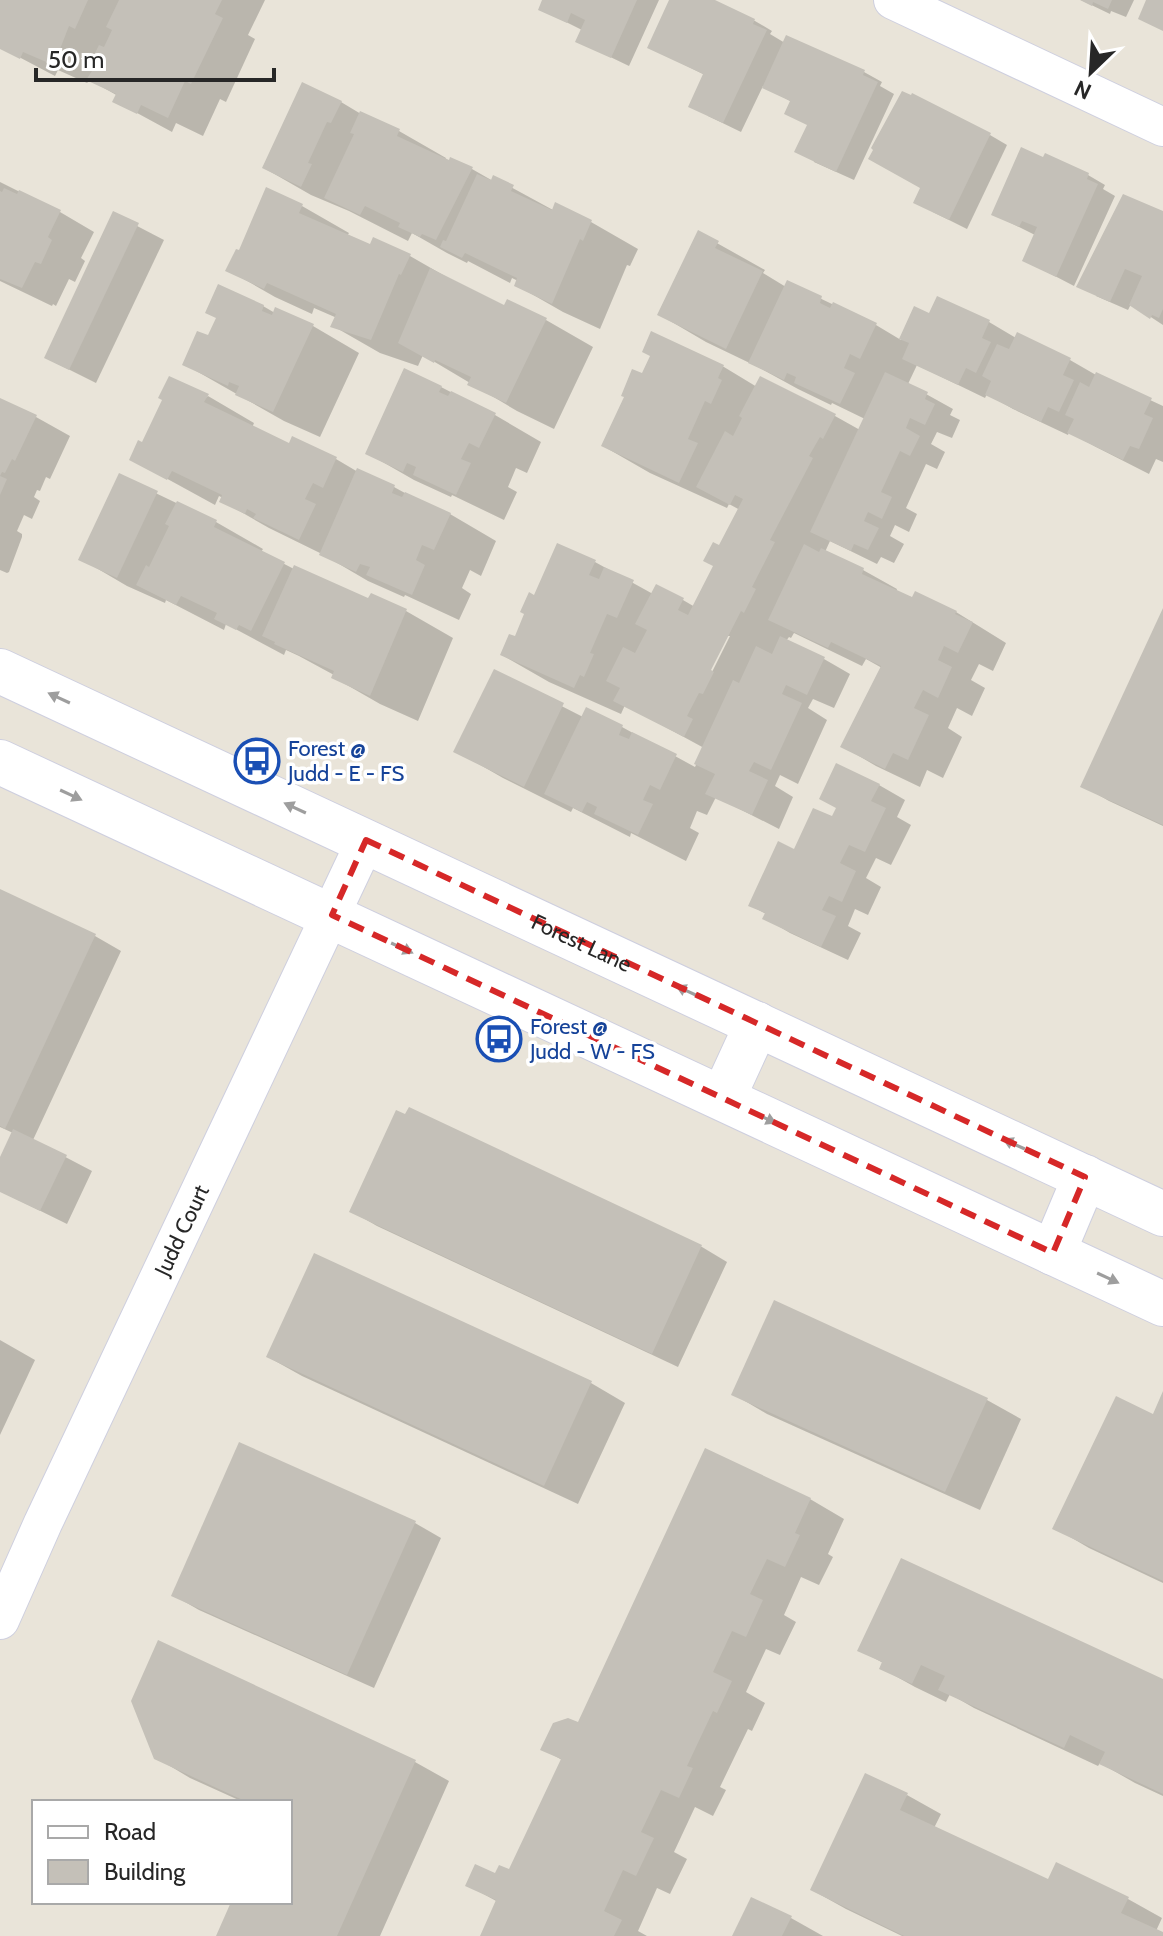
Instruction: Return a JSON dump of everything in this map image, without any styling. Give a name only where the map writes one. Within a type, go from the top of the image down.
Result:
[{"type":"main road","name":"Forest Lane","points":[[0,671],[1163,1214]]},
{"type":"main road","points":[[0,762],[1163,1304]]},
{"type":"main road","points":[[723,1098],[757,1024]]},
{"type":"main road","points":[[1053,1253],[1085,1177]]},
{"type":"street","points":[[893,0],[1163,127]]},
{"type":"street","name":"Judd Court","points":[[0,1620],[110,1379],[366,840]]},
{"type":"highlighted area","points":[[366,840],[1085,1177],[1053,1253],[332,915]]},
{"type":"building","points":[[0,0],[88,0],[75,29],[69,26],[55,62],[51,64],[23,52],[20,59],[0,49]]},
{"type":"building","points":[[119,0],[222,0],[215,14],[223,18],[191,84],[185,81],[168,118],[141,105],[137,114],[112,102],[116,94],[86,80],[100,59],[93,57],[99,45],[104,47],[112,30],[106,27]]},
{"type":"building","points":[[542,0],[637,0],[611,58],[575,42],[585,20],[571,13],[567,23],[538,10]]},
{"type":"building","points":[[669,0],[715,0],[755,19],[753,24],[767,30],[723,123],[688,107],[703,74],[647,48]]},
{"type":"building","points":[[1080,0],[1112,0],[1108,9]]},
{"type":"building","points":[[1146,0],[1163,0],[1163,31],[1138,19]]},
{"type":"building","points":[[786,35],[865,70],[863,75],[878,82],[836,172],[794,152],[807,125],[784,114],[790,101],[762,88]]},
{"type":"building","points":[[302,82],[342,101],[331,123],[327,122],[308,163],[312,164],[301,187],[262,168]]},
{"type":"building","points":[[902,91],[912,93],[991,133],[949,220],[913,203],[920,188],[868,159]]},
{"type":"building","points":[[360,111],[400,129],[397,136],[449,160],[450,157],[473,167],[436,240],[398,227],[400,223],[365,206],[360,215],[324,198],[354,134],[350,133]]},
{"type":"building","points":[[1021,147],[1043,157],[1045,153],[1089,173],[1087,179],[1098,184],[1056,277],[1022,261],[1037,227],[1022,221],[1019,227],[991,215]]},
{"type":"building","points":[[477,174],[491,180],[493,175],[514,185],[511,191],[552,210],[555,202],[592,220],[583,241],[580,239],[552,304],[514,286],[517,278],[465,253],[462,258],[440,247],[443,240],[446,241]]},
{"type":"building","points":[[266,187],[303,204],[299,213],[370,244],[373,237],[411,254],[399,274],[371,340],[330,327],[336,314],[267,283],[264,289],[225,271],[236,249],[239,250]]},
{"type":"building","points":[[4,188],[17,194],[19,190],[61,210],[48,237],[52,240],[41,264],[35,262],[22,288],[0,279],[0,191]]},
{"type":"building","points":[[1123,194],[1163,211],[1163,309],[1159,318],[1152,315],[1150,319],[1129,305],[1142,276],[1125,269],[1110,302],[1076,287]]},
{"type":"building","points":[[113,211],[139,223],[69,370],[44,358]]},
{"type":"building","points":[[698,230],[719,241],[715,248],[763,271],[726,349],[657,315]]},
{"type":"building","points":[[430,268],[504,305],[507,299],[547,318],[506,403],[467,385],[471,377],[435,360],[434,363],[398,343]]},
{"type":"building","points":[[787,280],[822,296],[820,303],[830,308],[833,302],[877,323],[860,359],[850,354],[844,368],[855,373],[840,404],[794,383],[796,377],[787,373],[784,380],[748,363]]},
{"type":"building","points":[[218,284],[264,305],[262,311],[272,315],[275,307],[314,324],[273,412],[235,395],[239,386],[229,382],[228,386],[182,365],[197,331],[208,335],[216,318],[205,313]]},
{"type":"building","points":[[937,296],[990,320],[982,338],[991,342],[976,373],[966,368],[958,385],[902,359],[909,343],[899,339],[914,306],[929,313]]},
{"type":"building","points":[[651,331],[724,365],[718,378],[722,380],[711,404],[705,401],[688,439],[698,443],[679,483],[601,446],[624,397],[621,396],[632,369],[642,373],[650,356],[642,352]]},
{"type":"building","points":[[1017,332],[1071,358],[1063,375],[1074,380],[1059,412],[1048,407],[1041,422],[985,395],[991,381],[982,376],[997,344],[1009,349]]},
{"type":"building","points":[[404,368],[442,386],[439,392],[448,396],[451,391],[496,413],[479,448],[469,443],[461,459],[471,463],[456,495],[413,475],[416,467],[407,463],[403,472],[365,454]]},
{"type":"building","points":[[885,372],[928,392],[925,399],[935,404],[925,425],[910,418],[906,428],[920,436],[910,456],[900,451],[881,492],[892,497],[882,519],[868,512],[864,521],[879,528],[868,550],[854,544],[851,551],[810,532]]},
{"type":"building","points":[[1096,372],[1152,398],[1144,414],[1153,418],[1139,449],[1130,446],[1123,460],[1067,433],[1074,419],[1065,415],[1080,382],[1089,387]]},
{"type":"building","points":[[169,376],[209,394],[204,402],[289,443],[292,436],[337,457],[323,488],[313,483],[305,499],[316,504],[299,540],[253,518],[256,514],[247,509],[245,514],[219,502],[222,495],[172,471],[167,480],[129,460],[138,440],[142,442],[162,400],[158,398]]},
{"type":"building","points":[[760,376],[836,414],[823,439],[820,437],[809,456],[813,458],[770,540],[775,542],[752,587],[756,589],[744,613],[741,611],[711,670],[714,672],[703,694],[699,693],[687,716],[693,719],[684,737],[613,701],[620,688],[606,681],[623,647],[635,653],[647,630],[635,624],[656,584],[684,598],[678,610],[688,615],[713,566],[703,561],[713,542],[719,545],[743,499],[735,495],[730,505],[696,487],[725,431],[733,436],[742,418],[739,416]]},
{"type":"building","points":[[0,398],[37,415],[15,461],[12,459],[0,476]]},
{"type":"building","points":[[357,468],[395,485],[392,493],[402,497],[405,492],[451,513],[434,550],[422,545],[416,560],[425,565],[412,595],[366,575],[370,567],[360,564],[356,572],[319,555]]},
{"type":"building","points":[[119,473],[158,491],[117,578],[78,560]]},
{"type":"building","points":[[0,476],[7,479],[0,495]]},
{"type":"building","points":[[177,501],[217,520],[214,527],[285,562],[251,631],[239,625],[236,630],[214,619],[217,613],[181,596],[176,605],[136,585],[146,565],[149,567]]},
{"type":"building","points":[[557,543],[596,560],[589,575],[599,579],[604,567],[634,580],[617,618],[607,614],[590,653],[594,654],[584,677],[580,675],[574,688],[500,655],[509,634],[515,636],[524,614],[520,612],[529,592],[534,595]]},
{"type":"building","points":[[804,544],[819,552],[821,548],[864,568],[862,574],[912,597],[915,591],[973,622],[958,653],[944,646],[938,660],[952,667],[938,698],[923,690],[914,708],[929,715],[908,760],[893,753],[885,769],[840,747],[881,666],[831,642],[828,648],[768,620]]},
{"type":"building","points":[[294,565],[368,598],[371,593],[407,609],[370,696],[331,678],[334,671],[262,636]]},
{"type":"building","points":[[1163,608],[1163,825],[1080,787]]},
{"type":"building","points":[[780,636],[825,657],[807,695],[786,685],[782,694],[802,703],[771,770],[754,762],[749,771],[768,780],[752,815],[705,794],[715,774],[694,764],[733,680],[739,683],[756,646],[772,654]]},
{"type":"building","points":[[494,669],[564,703],[524,787],[453,752]]},
{"type":"building","points":[[586,707],[623,725],[619,735],[629,739],[632,732],[677,754],[660,790],[650,785],[643,800],[653,804],[638,835],[594,814],[597,807],[587,802],[582,812],[544,794]]},
{"type":"building","points":[[836,763],[880,784],[871,801],[886,808],[865,852],[849,845],[840,863],[856,871],[842,902],[829,896],[822,910],[836,916],[821,947],[762,919],[765,913],[748,906],[778,841],[794,849],[813,808],[832,816],[836,808],[819,799]]},
{"type":"building","points":[[0,889],[96,934],[5,1129],[0,1126]]},
{"type":"building","points":[[409,1107],[702,1245],[652,1354],[349,1212],[396,1110],[405,1114]]},
{"type":"building","points":[[13,1129],[67,1155],[40,1211],[0,1192],[0,1157]]},
{"type":"building","points":[[314,1253],[592,1381],[544,1486],[266,1357]]},
{"type":"building","points":[[774,1300],[988,1398],[945,1492],[731,1395]]},
{"type":"building","points":[[1163,1391],[1163,1581],[1052,1529],[1116,1396],[1153,1414]]},
{"type":"building","points":[[239,1442],[416,1521],[347,1675],[171,1596]]},
{"type":"building","points":[[705,1448],[811,1498],[795,1533],[800,1535],[785,1567],[767,1559],[750,1594],[763,1600],[746,1637],[732,1631],[713,1672],[732,1681],[717,1713],[713,1711],[687,1766],[693,1768],[679,1798],[661,1790],[641,1832],[654,1838],[636,1876],[623,1870],[604,1911],[622,1920],[614,1936],[480,1936],[496,1900],[465,1886],[475,1864],[495,1873],[499,1865],[509,1869],[561,1759],[540,1750],[553,1723],[568,1718],[578,1722]]},
{"type":"building","points":[[901,1558],[1163,1679],[1163,1794],[1099,1764],[1105,1752],[1070,1735],[1064,1748],[938,1690],[945,1676],[921,1665],[912,1684],[879,1669],[882,1662],[857,1651]]},
{"type":"building","points":[[158,1640],[416,1760],[337,1936],[216,1936],[230,1904],[292,1904],[292,1800],[243,1800],[154,1759],[131,1701]]},
{"type":"building","points":[[865,1773],[908,1793],[900,1810],[1048,1879],[1056,1862],[1129,1897],[1121,1913],[1163,1932],[1163,1936],[904,1936],[810,1890]]},
{"type":"building","points":[[751,1897],[792,1916],[782,1936],[732,1936]]},
{"type":"place","name":"Forest @ Judd - E - FS","points":[[257,761]]},
{"type":"place","name":"Forest @ Judd - W - FS","points":[[499,1039]]}]
